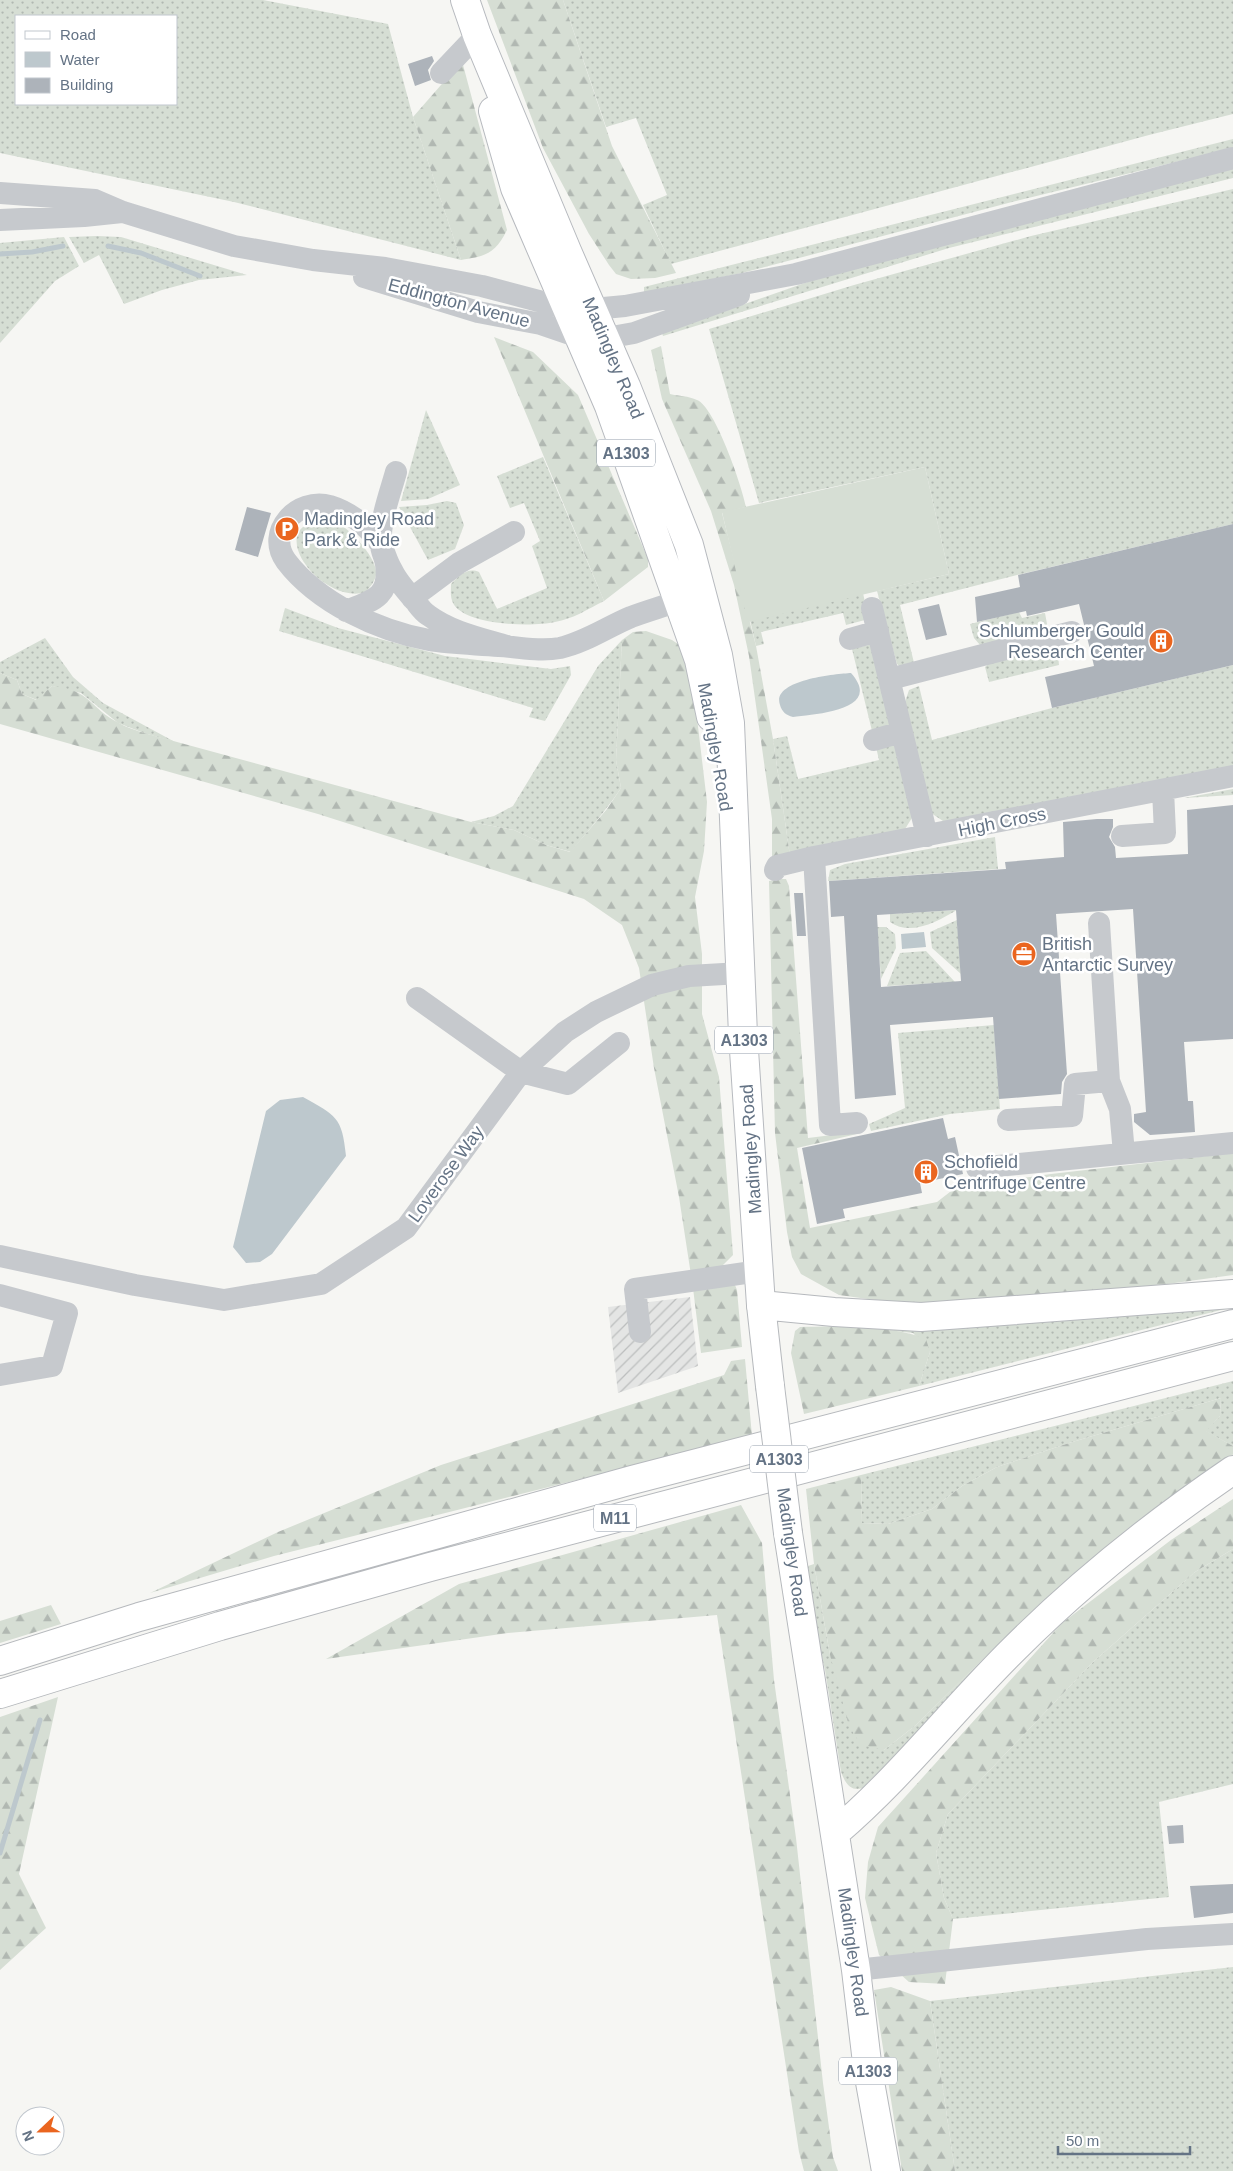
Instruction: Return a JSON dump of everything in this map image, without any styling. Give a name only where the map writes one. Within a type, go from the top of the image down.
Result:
[{"type":"main road","name":"Madingley Road","points":[[465,0],[477,35],[593,309],[592,338]]},
{"type":"main road","name":"Madingley Road","points":[[477,35],[492,111],[515,188],[565,308],[592,338],[689,545],[691,596],[718,655],[730,723],[743,1035],[761,1306],[788,1533],[856,1970],[868,2071],[886,2171]]},
{"type":"main road","points":[[761,1306],[921,1317],[1233,1294]]},
{"type":"main road","name":"M11","points":[[0,1661],[139,1616],[632,1480],[1233,1324]]},
{"type":"main road","name":"M11","points":[[0,1694],[220,1626],[420,1569],[1233,1356]]},
{"type":"main road","points":[[835,1833],[893,1780],[1013,1649],[1067,1598],[1126,1548],[1233,1470]]},
{"type":"street","points":[[441,73],[477,35]]},
{"type":"street","points":[[592,338],[634,333],[796,274],[1233,158]]},
{"type":"street","name":"Eddington Avenue","points":[[0,193],[94,200],[123,212],[234,246],[313,260],[385,268],[472,284],[565,308],[593,309],[624,306],[796,274]]},
{"type":"street","name":"Eddington Avenue","points":[[0,220],[123,212]]},
{"type":"street","name":"Eddington Avenue","points":[[313,260],[478,312],[541,324],[592,338]]},
{"type":"street","points":[[346,611],[378,597],[385,589],[387,579],[386,563],[381,545],[384,519],[396,472]]},
{"type":"street","points":[[507,646],[453,630],[427,615],[392,572],[381,545],[363,524],[348,513],[329,506],[312,504],[296,510],[285,523],[280,534],[280,549],[286,561],[317,593],[346,611],[398,633],[430,640],[507,646],[531,650],[559,648],[577,643],[630,617],[691,596]]},
{"type":"street","points":[[412,598],[459,563],[514,532]]},
{"type":"street","points":[[872,608],[927,836]]},
{"type":"street","points":[[850,639],[878,631]]},
{"type":"street","points":[[890,679],[1072,632]]},
{"type":"street","points":[[874,740],[901,732]]},
{"type":"street","name":"High Cross","points":[[775,870],[777,866],[814,857],[1233,776]]},
{"type":"street","points":[[1122,836],[1165,833],[1163,790]]},
{"type":"street","points":[[814,857],[830,1125],[857,1122]]},
{"type":"street","points":[[1099,923],[1108,1081],[1120,1109],[1124,1154]]},
{"type":"street","name":"Loverose Way","points":[[0,1256],[135,1285],[224,1300],[321,1284],[406,1228],[521,1072],[565,1032],[596,1012],[652,986],[689,976],[741,973]]},
{"type":"street","points":[[416,998],[521,1072],[568,1084],[619,1044]]},
{"type":"street","points":[[1008,1120],[1072,1116],[1075,1084],[1108,1081]]},
{"type":"street","points":[[977,1168],[1233,1143]]},
{"type":"street","points":[[640,1332],[635,1288],[759,1271]]},
{"type":"street","points":[[0,1295],[67,1313],[52,1366],[0,1375]]},
{"type":"street","points":[[856,1970],[1147,1939],[1233,1934]]},
{"type":"shaded area","points":[[690,1297],[698,1366],[618,1393],[608,1307]]},
{"type":"green space","points":[[0,0],[263,0],[388,24],[413,117],[461,260],[234,202],[0,153]]},
{"type":"green space","points":[[487,0],[563,0],[612,146],[676,273],[655,278],[631,279],[616,274],[609,265],[589,234],[543,148]]},
{"type":"green space","points":[[563,0],[1233,0],[1233,114],[671,264],[643,205],[667,195],[636,118],[606,127]]},
{"type":"green space","points":[[462,61],[507,230],[494,249],[477,257],[461,260],[413,117]]},
{"type":"green space","points":[[1233,139],[1233,148],[1012,202],[742,273],[644,293],[644,287]]},
{"type":"green space","points":[[1233,168],[1233,178],[949,248],[663,336],[662,333],[819,278]]},
{"type":"green space","points":[[1233,189],[1233,524],[900,605],[915,667],[903,669],[897,664],[877,591],[949,574],[925,467],[759,503],[709,329],[854,285],[1031,236]]},
{"type":"green space","points":[[64,237],[79,266],[55,281],[0,343],[0,243]]},
{"type":"green space","points":[[69,237],[121,237],[247,275],[199,280],[162,290],[124,304],[99,255],[84,263]]},
{"type":"green space","points":[[494,337],[533,352],[578,395],[648,559],[648,567],[604,601]]},
{"type":"green space","points":[[661,346],[670,394],[697,400],[712,417],[727,448],[746,507],[722,513],[756,646],[773,739],[790,856],[772,859],[772,819],[749,656],[734,585],[711,511],[662,399],[651,350]]},
{"type":"green space","points":[[426,410],[460,485],[428,499],[401,501]]},
{"type":"green space","points":[[543,457],[604,601],[568,619],[545,624],[500,623],[471,616],[460,611],[453,603],[451,584],[467,571],[479,572],[497,609],[547,588],[532,546],[540,541],[524,503],[510,508],[497,476]]},
{"type":"green space","points":[[925,467],[949,574],[748,622],[722,512]]},
{"type":"green space","points":[[447,501],[456,503],[464,525],[455,549],[428,560],[399,507]]},
{"type":"green space","points":[[321,520],[333,521],[346,529],[373,560],[376,575],[366,592],[349,593],[333,588],[317,577],[305,564],[298,550],[297,537],[304,526]]},
{"type":"green space","points":[[863,593],[868,616],[865,620],[846,625],[843,613],[761,632],[764,644],[756,646],[750,620]]},
{"type":"green space","points":[[285,608],[338,628],[445,656],[551,669],[570,666],[571,675],[545,721],[529,717],[533,708],[279,631]]},
{"type":"green space","points":[[1019,612],[1022,618],[1045,613],[1047,624],[1044,631],[980,645],[974,638],[970,624]]},
{"type":"green space","points":[[646,631],[672,640],[681,646],[692,676],[707,802],[704,851],[695,897],[702,954],[702,1014],[719,1077],[733,1255],[723,1265],[724,1277],[733,1280],[737,1290],[742,1347],[701,1353],[679,1197],[654,1068],[639,968],[622,925],[584,899],[318,814],[0,724],[0,673],[17,680],[22,694],[36,700],[52,686],[65,688],[83,696],[109,718],[128,728],[471,822],[514,830],[546,845],[570,852],[607,809],[621,788],[616,760],[622,640],[633,632]]},
{"type":"green space","points":[[45,638],[73,677],[103,703],[175,742],[118,723],[81,693],[52,686],[37,700],[22,694],[17,680],[0,673],[0,662]]},
{"type":"green space","points":[[622,640],[616,760],[621,788],[571,852],[546,845],[514,830],[471,822],[494,816],[513,806],[598,666]]},
{"type":"green space","points":[[872,644],[891,726],[872,731],[852,649]]},
{"type":"green space","points":[[1047,648],[1058,655],[1059,665],[989,682],[985,667],[990,662]]},
{"type":"green space","points":[[1233,665],[1233,771],[946,823],[931,813],[905,702],[909,690],[919,686],[932,740],[1052,708]]},
{"type":"green space","points":[[787,736],[798,779],[879,760],[876,747],[895,742],[915,813],[905,829],[790,856],[773,739]]},
{"type":"green space","points":[[1233,789],[1233,795],[1184,798]]},
{"type":"green space","points":[[995,837],[998,869],[828,881],[830,870],[845,864]]},
{"type":"green space","points":[[786,879],[789,886],[808,1138],[856,1132],[857,1134],[797,1148],[810,1228],[937,1202],[955,1188],[1051,1174],[1233,1153],[1233,1275],[1138,1288],[1047,1297],[904,1304],[839,1295],[801,1274],[792,1257],[787,1232],[775,1133],[769,881]]},
{"type":"green space","points":[[957,910],[933,923],[915,928],[898,926],[890,922],[890,914]]},
{"type":"green space","points":[[957,920],[961,974],[932,948],[930,932]]},
{"type":"green space","points":[[877,927],[886,927],[895,934],[896,948],[881,979]]},
{"type":"green space","points":[[926,951],[955,982],[887,986],[900,953]]},
{"type":"green space","points":[[994,1025],[1000,1109],[950,1114],[871,1131],[869,1124],[905,1108],[898,1033]]},
{"type":"green space","points":[[1233,1307],[919,1386],[930,1352],[913,1333],[875,1329],[876,1326],[1051,1322]]},
{"type":"green space","points":[[800,1327],[881,1329],[913,1334],[926,1339],[930,1352],[919,1386],[804,1414],[791,1353],[795,1331]]},
{"type":"green space","points":[[745,1359],[752,1436],[274,1556],[150,1593],[278,1532],[441,1465],[724,1375],[731,1361]]},
{"type":"green space","points":[[1233,1381],[1233,1446],[1205,1431],[1220,1416],[1221,1398],[1069,1443],[997,1467],[962,1486],[932,1509],[888,1524],[862,1523],[861,1475]]},
{"type":"green space","points":[[1221,1398],[1220,1416],[1206,1431],[1233,1446],[1233,1454],[1139,1521],[1049,1598],[990,1652],[916,1725],[884,1750],[861,1745],[849,1726],[830,1655],[814,1564],[806,1489],[861,1475],[862,1523],[888,1524],[932,1509],[962,1486],[997,1467],[1069,1443]]},
{"type":"green space","points":[[1233,1454],[1233,1459],[880,1779],[868,1786],[857,1789],[848,1785],[841,1772],[825,1670],[802,1568],[814,1564],[830,1655],[884,1750],[916,1725],[990,1652],[1049,1598],[1139,1521]]},
{"type":"green space","points":[[1233,1499],[1233,1549],[1195,1572],[1093,1662],[948,1814],[936,1853],[944,1898],[953,1919],[945,1984],[909,1982],[879,1955],[865,1898],[868,1862],[878,1827],[1062,1623],[1171,1540]]},
{"type":"green space","points":[[741,1505],[762,1543],[774,1680],[796,1838],[823,2083],[833,2157],[838,2171],[804,2171],[799,2152],[717,1615],[508,1633],[326,1659],[459,1584]]},
{"type":"green space","points":[[1233,1549],[1233,1784],[1159,1802],[1169,1897],[953,1919],[944,1898],[936,1853],[948,1814],[1093,1662],[1195,1572]]},
{"type":"green space","points":[[51,1605],[61,1624],[0,1643],[0,1621]]},
{"type":"green space","points":[[58,1697],[19,1874],[46,1928],[0,1970],[0,1717]]},
{"type":"green space","points":[[1233,1967],[1233,2171],[955,2171],[930,2001]]},
{"type":"green space","points":[[891,1987],[930,2001],[955,2171],[902,2171],[874,1990]]},
{"type":"water","points":[[851,673],[859,685],[859,695],[853,702],[843,708],[830,712],[793,717],[782,710],[780,696],[794,684],[819,677]]},
{"type":"water","points":[[924,932],[926,947],[902,949],[901,934]]},
{"type":"water","points":[[303,1097],[330,1113],[335,1119],[342,1133],[346,1156],[272,1254],[260,1262],[246,1263],[233,1247],[266,1111],[280,1100]]},
{"type":"building","points":[[432,56],[434,61],[428,70],[431,80],[415,86],[408,64]]},
{"type":"building","points":[[247,507],[271,513],[258,557],[235,550]]},
{"type":"building","name":"Schlumberger Gould Research Center","points":[[1233,524],[1233,665],[1052,708],[1045,677],[1094,666],[1079,604],[1027,616],[1026,611],[977,622],[975,597],[1020,587],[1018,575]]},
{"type":"building","points":[[939,604],[947,635],[926,640],[918,609]]},
{"type":"building","name":"British Antarctic Survey","points":[[1233,805],[1233,1039],[1184,1042],[1188,1101],[1193,1101],[1195,1132],[1150,1135],[1134,1122],[1134,1114],[1146,1112],[1133,909],[1056,914],[1067,1074],[1062,1082],[1061,1094],[999,1099],[993,1017],[890,1025],[896,1095],[855,1099],[844,916],[831,917],[829,881],[1006,869],[1005,862],[1064,857],[1063,822],[1097,819],[1113,819],[1113,827],[1109,837],[1115,847],[1116,858],[1188,854],[1187,810]],"holes":[[[956,910],[961,981],[881,987],[877,915]]]},
{"type":"building","points":[[794,893],[803,893],[806,936],[797,936]]},
{"type":"building","name":"Schofield Centrifuge Centre","points":[[943,1118],[948,1139],[955,1137],[963,1174],[920,1183],[922,1193],[843,1209],[845,1218],[817,1224],[802,1148]]},
{"type":"building","points":[[1183,1825],[1184,1843],[1169,1844],[1167,1826]]},
{"type":"building","points":[[1233,1884],[1233,1913],[1194,1918],[1190,1886]]},
{"type":"waterway","points":[[0,254],[32,252],[63,246]]},
{"type":"waterway","points":[[108,246],[141,253],[200,276]]},
{"type":"waterway","points":[[0,1853],[40,1720]]},
{"type":"place","name":"Madingley Road Park & Ride","points":[[287,529]]},
{"type":"place","name":"Schlumberger Gould Research Center","points":[[1161,641]]},
{"type":"place","name":"British Antarctic Survey","points":[[1024,954]]},
{"type":"place","name":"Schofield Centrifuge Centre","points":[[926,1172]]}]
